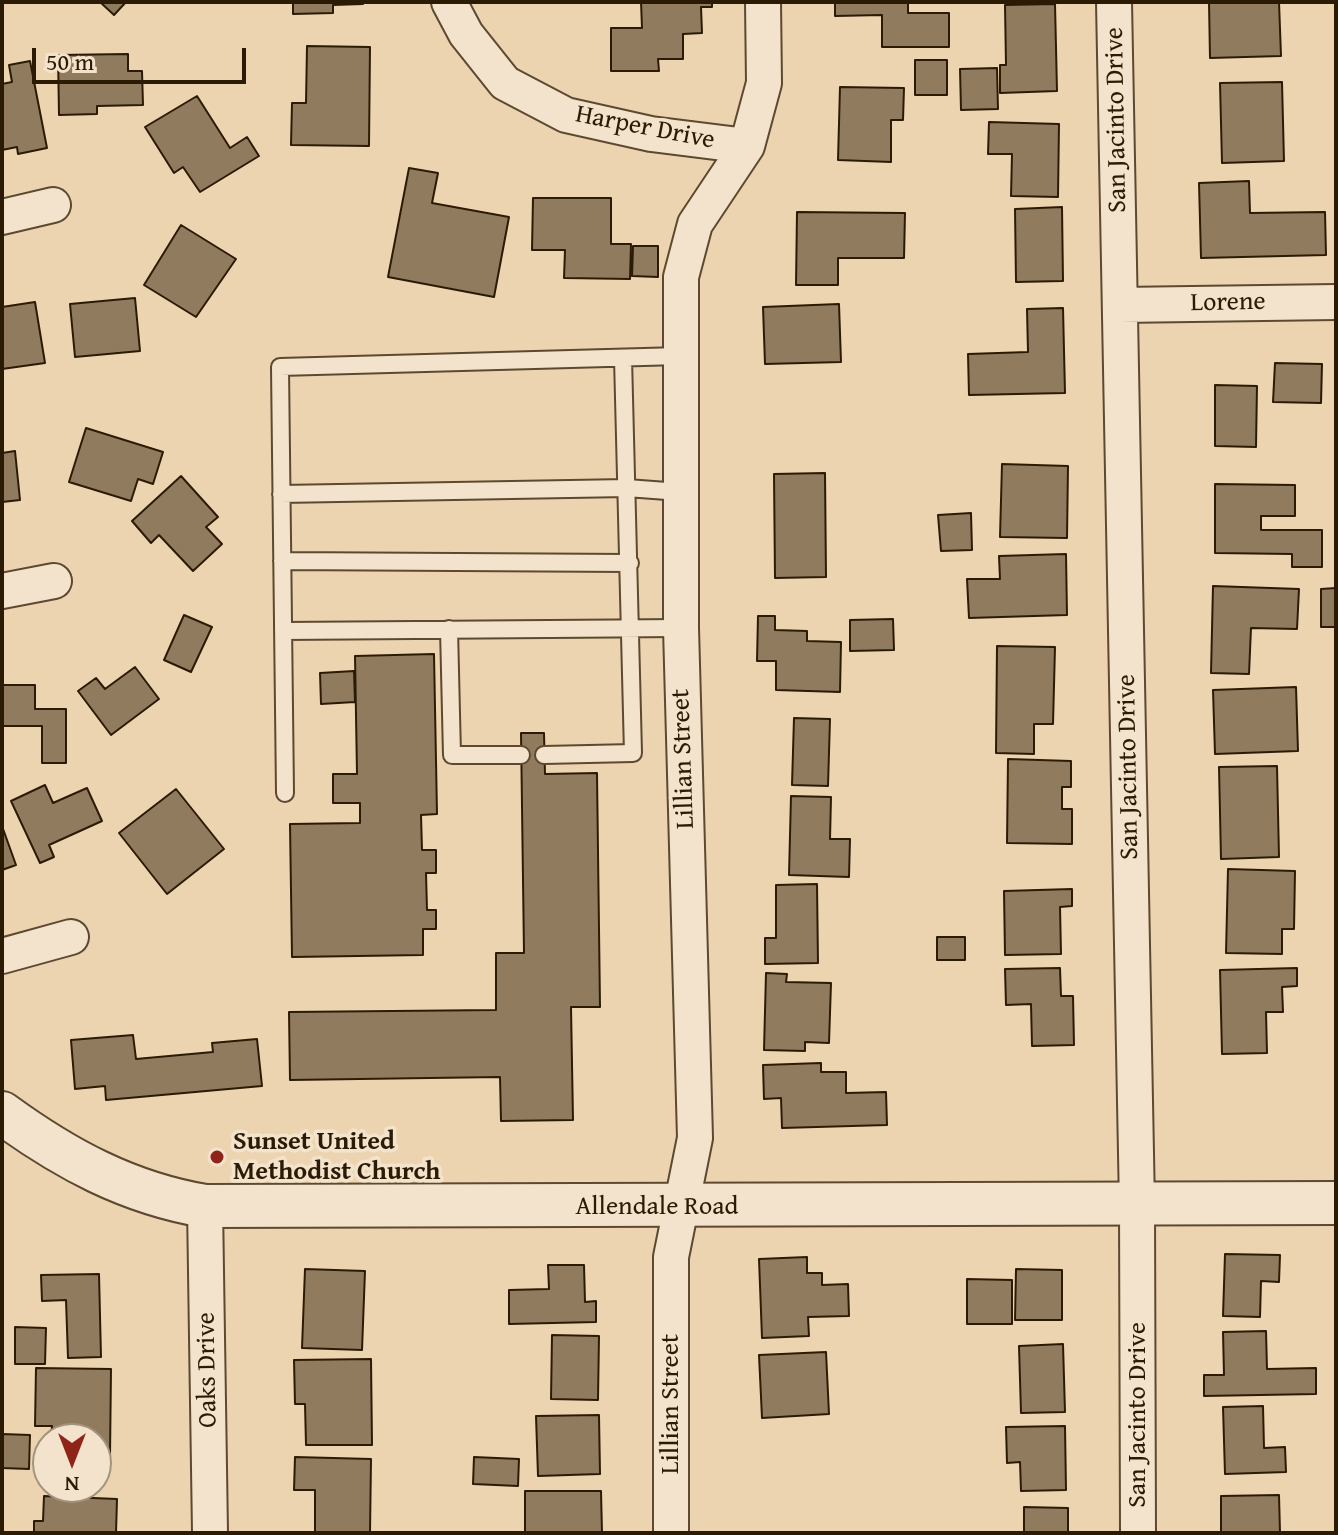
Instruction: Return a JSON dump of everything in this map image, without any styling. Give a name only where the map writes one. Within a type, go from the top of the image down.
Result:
[{"type":"street","name":"Harper Drive","points":[[449,2],[466,34],[505,83],[566,115],[651,134],[747,146]]},
{"type":"street","name":"Lillian Street","points":[[671,1533],[671,1257],[695,1138],[681,628],[681,277],[695,224],[747,146],[764,83],[763,2]]},
{"type":"street","name":"San Jacinto Drive","points":[[1114,2],[1137,1205],[1138,1533]]},
{"type":"street","points":[[2,217],[53,205]]},
{"type":"street","name":"Lorene","points":[[1120,305],[1336,302]]},
{"type":"street","points":[[2,591],[54,581]]},
{"type":"street","points":[[2,956],[71,937]]},
{"type":"street","name":"Allendale Road","points":[[2,1113],[54,1151],[109,1178],[162,1199],[205,1206],[1336,1203]]},
{"type":"street","name":"Oaks Drive","points":[[205,1206],[210,1533]]},
{"type":"lane","points":[[285,793],[280,367],[680,356]]},
{"type":"lane","points":[[544,755],[633,753],[623,358]]},
{"type":"lane","points":[[281,494],[627,488],[680,492]]},
{"type":"lane","points":[[282,561],[630,563]]},
{"type":"lane","points":[[283,631],[681,628]]},
{"type":"lane","points":[[449,629],[452,755],[521,755]]},
{"type":"building","points":[[100,2],[126,2],[114,15]]},
{"type":"building","points":[[293,2],[363,4],[333,5],[333,13],[293,14]]},
{"type":"building","points":[[641,2],[712,2],[712,7],[701,7],[702,33],[683,34],[683,59],[658,59],[659,71],[611,71],[611,28],[642,28]]},
{"type":"building","points":[[835,2],[908,2],[908,13],[949,13],[949,47],[882,47],[882,15],[835,16]]},
{"type":"building","points":[[1209,2],[1279,2],[1281,56],[1210,58]]},
{"type":"building","points":[[1055,4],[1057,91],[1000,93],[1000,65],[1006,65],[1005,5]]},
{"type":"building","points":[[307,46],[370,47],[369,146],[291,145],[292,103],[306,103]]},
{"type":"building","points":[[128,54],[128,71],[142,71],[143,105],[97,106],[97,114],[59,115],[58,55]]},
{"type":"building","points":[[915,60],[947,60],[947,95],[915,95]]},
{"type":"building","points":[[30,61],[47,148],[18,154],[17,147],[2,150],[2,84],[12,82],[9,65]]},
{"type":"building","points":[[997,68],[998,109],[961,110],[960,69]]},
{"type":"building","points":[[1282,82],[1284,161],[1222,163],[1220,83]]},
{"type":"building","points":[[840,87],[904,88],[903,120],[891,120],[891,162],[838,160]]},
{"type":"building","points":[[197,96],[230,148],[247,137],[259,156],[200,192],[183,167],[174,173],[145,127]]},
{"type":"building","points":[[989,122],[1059,124],[1058,197],[1011,196],[1012,154],[988,154]]},
{"type":"building","points":[[409,168],[438,173],[432,203],[509,217],[494,297],[388,277]]},
{"type":"building","points":[[1249,181],[1250,213],[1325,212],[1326,255],[1201,258],[1199,183]]},
{"type":"building","points":[[533,198],[611,198],[611,244],[631,244],[630,279],[564,278],[565,250],[532,250]]},
{"type":"building","points":[[1062,207],[1063,281],[1016,282],[1015,209]]},
{"type":"building","points":[[797,212],[905,213],[904,258],[838,258],[838,285],[796,285]]},
{"type":"building","points":[[181,225],[236,259],[196,317],[144,285]]},
{"type":"building","points":[[633,246],[658,246],[658,277],[632,276]]},
{"type":"building","points":[[135,298],[140,351],[75,357],[70,304]]},
{"type":"building","points":[[35,302],[45,363],[2,369],[2,307]]},
{"type":"building","points":[[839,304],[841,362],[765,364],[763,307]]},
{"type":"building","points":[[1063,308],[1065,393],[969,395],[968,354],[1028,352],[1027,309]]},
{"type":"building","points":[[1275,363],[1322,364],[1321,403],[1273,402]]},
{"type":"building","points":[[1215,385],[1257,386],[1256,447],[1215,446]]},
{"type":"building","points":[[86,428],[163,452],[153,484],[138,479],[131,501],[69,482]]},
{"type":"building","points":[[15,451],[20,500],[2,502],[2,453]]},
{"type":"building","points":[[1002,464],[1068,466],[1067,538],[1000,537]]},
{"type":"building","points":[[825,473],[826,577],[775,578],[774,474]]},
{"type":"building","points":[[181,476],[218,517],[206,527],[222,544],[193,571],[159,535],[151,543],[132,521]]},
{"type":"building","points":[[1215,484],[1295,485],[1295,516],[1261,516],[1261,530],[1322,530],[1322,567],[1292,567],[1292,554],[1215,553]]},
{"type":"building","points":[[971,513],[972,550],[941,551],[938,515]]},
{"type":"building","points":[[1066,554],[1067,615],[969,618],[967,579],[1000,579],[999,556]]},
{"type":"building","points":[[1213,586],[1299,589],[1297,629],[1251,628],[1249,674],[1211,673]]},
{"type":"building","points":[[1336,588],[1336,627],[1321,627],[1321,589]]},
{"type":"building","points":[[184,615],[212,627],[191,672],[164,660]]},
{"type":"building","points":[[758,616],[775,616],[775,630],[807,631],[807,641],[841,642],[840,692],[776,690],[776,661],[757,661]]},
{"type":"building","points":[[893,619],[894,650],[850,651],[850,620]]},
{"type":"building","points":[[997,646],[1055,647],[1053,724],[1034,724],[1034,754],[996,753]]},
{"type":"building","points":[[434,654],[437,814],[421,815],[422,850],[436,850],[436,873],[426,873],[427,910],[436,910],[436,929],[423,929],[423,955],[292,957],[290,824],[360,823],[360,803],[333,803],[333,774],[357,774],[355,656]]},
{"type":"building","points":[[135,667],[159,699],[111,735],[78,691],[96,678],[105,689]]},
{"type":"building","points":[[354,671],[355,702],[321,704],[320,673]]},
{"type":"building","points":[[2,685],[35,685],[35,709],[66,709],[66,763],[42,763],[42,726],[2,726]]},
{"type":"building","points":[[1296,687],[1298,751],[1215,754],[1213,690]]},
{"type":"building","points":[[794,718],[830,719],[828,786],[792,785]]},
{"type":"building","points":[[521,733],[544,733],[545,774],[597,773],[600,1007],[571,1007],[573,1120],[501,1121],[500,1077],[290,1080],[289,1012],[496,1010],[496,953],[524,953]]},
{"type":"building","points":[[1008,759],[1071,761],[1071,787],[1062,787],[1062,809],[1072,809],[1072,844],[1007,843]]},
{"type":"building","points":[[1277,766],[1279,857],[1221,859],[1219,767]]},
{"type":"building","points":[[45,785],[53,803],[87,788],[102,821],[49,845],[54,857],[40,863],[11,801]]},
{"type":"building","points":[[176,789],[224,849],[167,894],[119,833]]},
{"type":"building","points":[[791,796],[831,797],[830,839],[850,839],[849,877],[789,875]]},
{"type":"building","points":[[2,826],[16,865],[2,870]]},
{"type":"building","points":[[1228,869],[1295,871],[1294,929],[1282,929],[1282,954],[1226,953]]},
{"type":"building","points":[[817,884],[818,963],[765,964],[765,938],[776,938],[776,885]]},
{"type":"building","points":[[1072,889],[1072,906],[1060,907],[1061,954],[1005,955],[1004,891]]},
{"type":"building","points":[[937,937],[965,937],[965,960],[937,960]]},
{"type":"building","points":[[1060,968],[1061,996],[1073,996],[1074,1045],[1032,1046],[1031,1004],[1006,1005],[1005,969]]},
{"type":"building","points":[[1297,968],[1297,986],[1282,987],[1283,1012],[1266,1012],[1267,1053],[1222,1054],[1220,970]]},
{"type":"building","points":[[766,973],[787,974],[786,982],[831,983],[829,1043],[805,1042],[805,1051],[764,1050]]},
{"type":"building","points":[[133,1035],[136,1059],[213,1052],[212,1043],[257,1039],[262,1086],[106,1100],[105,1086],[75,1089],[71,1040]]},
{"type":"building","points":[[821,1063],[821,1072],[846,1072],[846,1093],[886,1092],[887,1125],[782,1128],[781,1098],[764,1099],[763,1065]]},
{"type":"building","points":[[1225,1254],[1280,1255],[1279,1282],[1261,1281],[1260,1317],[1223,1316]]},
{"type":"building","points":[[807,1257],[807,1273],[822,1273],[822,1285],[848,1284],[849,1316],[808,1317],[809,1336],[762,1338],[759,1259]]},
{"type":"building","points":[[548,1265],[584,1265],[585,1302],[596,1301],[596,1322],[509,1324],[509,1290],[549,1289]]},
{"type":"building","points":[[305,1269],[365,1271],[362,1350],[302,1348]]},
{"type":"building","points":[[1016,1269],[1062,1270],[1062,1320],[1015,1320]]},
{"type":"building","points":[[99,1274],[101,1357],[68,1358],[66,1300],[42,1301],[41,1275]]},
{"type":"building","points":[[967,1279],[1012,1280],[1012,1324],[967,1324]]},
{"type":"building","points":[[15,1327],[46,1328],[45,1364],[15,1364]]},
{"type":"building","points":[[1266,1331],[1267,1369],[1316,1368],[1316,1394],[1204,1396],[1204,1375],[1224,1375],[1223,1332]]},
{"type":"building","points":[[552,1335],[599,1336],[598,1400],[551,1399]]},
{"type":"building","points":[[1063,1344],[1065,1412],[1021,1413],[1019,1346]]},
{"type":"building","points":[[826,1352],[829,1414],[762,1418],[759,1355]]},
{"type":"building","points":[[371,1359],[372,1445],[306,1445],[305,1404],[295,1404],[294,1360]]},
{"type":"building","points":[[36,1368],[111,1369],[110,1423],[35,1423]]},
{"type":"building","points":[[1263,1406],[1264,1448],[1285,1447],[1286,1472],[1225,1474],[1223,1407]]},
{"type":"building","points":[[599,1415],[600,1474],[538,1476],[536,1416]]},
{"type":"building","points":[[1065,1426],[1066,1490],[1021,1491],[1020,1462],[1007,1463],[1006,1427]]},
{"type":"building","points":[[2,1434],[30,1435],[29,1469],[2,1468]]},
{"type":"building","points":[[295,1457],[371,1459],[370,1533],[315,1533],[315,1490],[294,1490]]},
{"type":"building","points":[[474,1457],[519,1459],[518,1486],[473,1484]]},
{"type":"building","points":[[525,1491],[601,1491],[602,1533],[525,1533]]},
{"type":"building","points":[[1279,1495],[1280,1533],[1221,1533],[1221,1496]]},
{"type":"building","points":[[112,1499],[117,1499],[116,1533],[34,1533],[34,1521],[43,1521],[44,1503],[112,1503]]},
{"type":"building","points":[[1024,1507],[1068,1508],[1068,1533],[1024,1533]]},
{"type":"place","name":"Sunset United Methodist Church","points":[[217,1157]]}]
